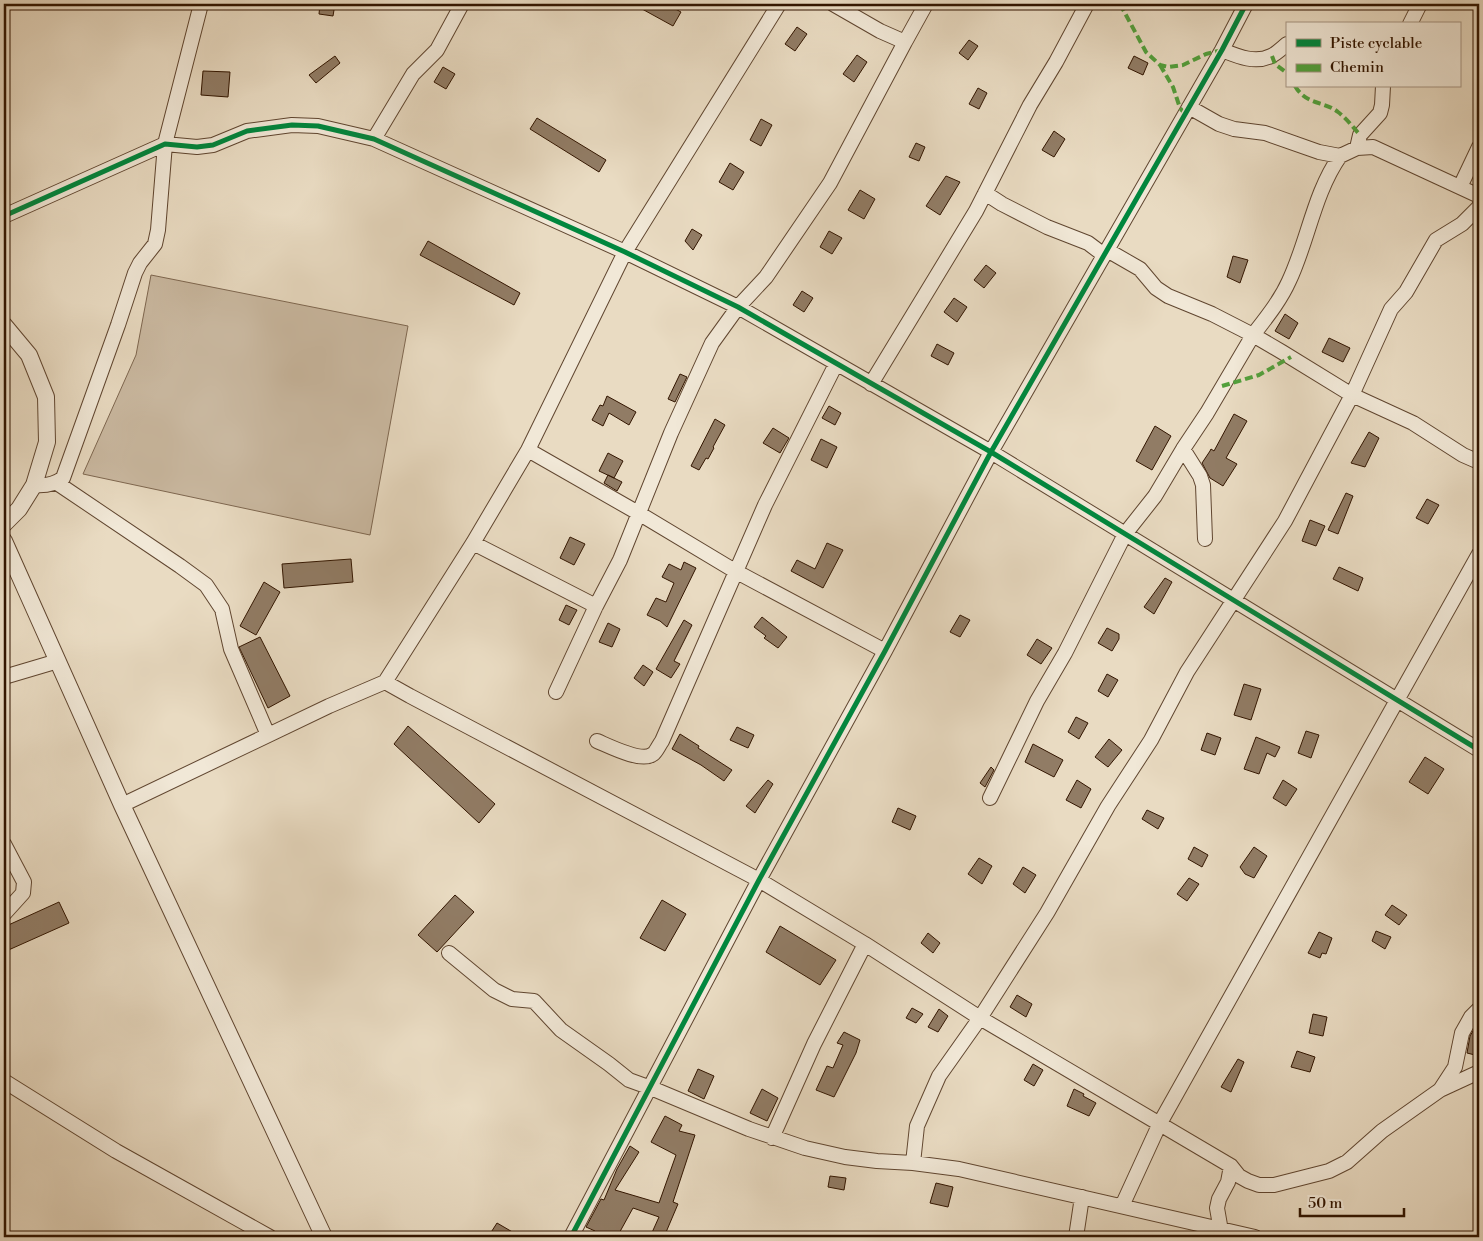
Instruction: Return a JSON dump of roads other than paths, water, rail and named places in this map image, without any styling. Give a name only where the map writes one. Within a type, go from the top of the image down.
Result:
[{"type":"street","points":[[34,485],[45,486],[63,478],[135,273],[140,263],[155,244],[158,230],[165,144],[201,4]]},
{"type":"street","points":[[374,139],[413,74],[436,50],[462,4]]},
{"type":"street","points":[[122,805],[329,706],[385,682],[473,543],[528,450],[625,252],[779,4]]},
{"type":"street","points":[[833,4],[880,31],[904,42]]},
{"type":"street","points":[[556,692],[596,606],[620,560],[671,433],[712,343],[738,307],[766,277],[830,183],[926,4]]},
{"type":"street","points":[[871,384],[944,266],[1087,4]]},
{"type":"street","points":[[571,1237],[759,880],[991,452],[1222,50],[1246,4]]},
{"type":"street","points":[[1411,22],[1420,4]]},
{"type":"street","points":[[1222,50],[1238,57],[1256,60],[1272,56],[1286,45]]},
{"type":"street","points":[[1357,148],[1360,135],[1380,113],[1383,88]]},
{"type":"street","points":[[1189,107],[1220,124],[1234,129],[1265,133],[1318,152],[1340,156]]},
{"type":"street","points":[[4,216],[165,144],[196,147],[213,145],[247,131],[292,125],[318,126],[374,139],[625,252],[738,307],[991,452],[1479,750]]},
{"type":"street","points":[[990,798],[1037,701],[1065,653],[1126,534],[1155,496],[1183,449],[1202,422],[1253,335],[1274,308],[1289,281],[1313,213],[1333,166],[1340,156],[1357,148],[1374,147],[1381,149],[1479,196]]},
{"type":"street","points":[[1460,187],[1479,147]]},
{"type":"street","points":[[985,193],[1002,204],[1140,269],[1156,288],[1168,296],[1212,314],[1253,335],[1352,395],[1413,423],[1463,455],[1479,462]]},
{"type":"street","points":[[913,1163],[917,1126],[939,1076],[980,1018],[1047,913],[1108,806],[1151,740],[1187,672],[1285,521],[1352,395],[1390,309],[1406,292],[1436,240],[1462,224],[1479,207]]},
{"type":"street","points":[[1088,243],[1115,235]]},
{"type":"street","points":[[4,325],[29,355],[46,397],[47,442],[34,485],[19,509],[4,524]]},
{"type":"street","points":[[597,741],[645,757],[653,755],[662,741],[765,505],[836,364]]},
{"type":"street","points":[[1183,449],[1200,476],[1203,485],[1205,539]]},
{"type":"street","points":[[528,450],[735,571],[884,651]]},
{"type":"street","points":[[57,482],[206,585],[222,609],[231,648],[268,735]]},
{"type":"street","points":[[4,541],[122,805],[324,1237]]},
{"type":"street","points":[[473,543],[596,606]]},
{"type":"street","points":[[1122,1206],[1160,1123],[1479,554]]},
{"type":"street","points":[[4,677],[58,661]]},
{"type":"street","points":[[385,682],[759,880],[980,1018],[1230,1166],[1239,1176],[1259,1184],[1274,1185],[1329,1171],[1347,1162],[1382,1131],[1440,1090],[1479,1072]]},
{"type":"street","points":[[4,844],[24,882],[23,893],[4,914]]},
{"type":"street","points":[[772,1138],[814,1044],[864,944]]},
{"type":"street","points":[[449,953],[499,993],[512,999],[534,1002],[561,1030],[629,1080],[749,1130],[804,1148],[845,1157],[959,1169],[1255,1237]]},
{"type":"street","points":[[1440,1090],[1455,1067],[1462,1033],[1471,1017],[1479,1009]]},
{"type":"street","points":[[4,1081],[116,1151],[270,1237]]},
{"type":"street","points":[[1221,1230],[1217,1208],[1228,1182],[1230,1166]]},
{"type":"street","points":[[1076,1237],[1082,1197]]}]
